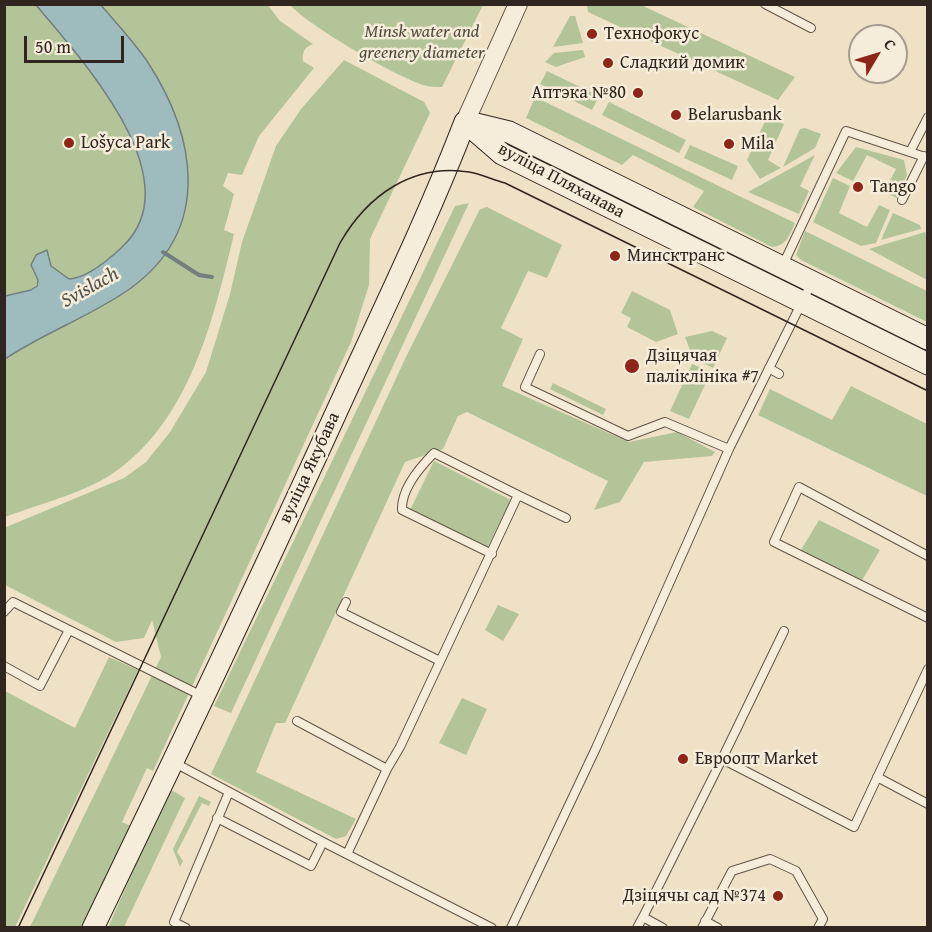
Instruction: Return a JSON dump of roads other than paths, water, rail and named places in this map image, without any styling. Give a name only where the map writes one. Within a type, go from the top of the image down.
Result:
[{"type":"main road","name":"вуліца Пляханава","points":[[465,122],[510,132],[927,339]]},
{"type":"main road","name":"вуліца Пляханава","points":[[465,122],[502,154],[927,364]]},
{"type":"main road","name":"вуліца Якубава","points":[[93,927],[174,763],[423,222],[465,122]]},
{"type":"street","name":"вуліца Якубава","points":[[465,122],[518,4]]},
{"type":"lane","points":[[765,4],[811,28]]},
{"type":"lane","points":[[910,152],[927,117]]},
{"type":"lane","points":[[772,286],[846,131],[926,157],[902,200]]},
{"type":"lane","points":[[511,927],[596,748],[729,449],[812,282]]},
{"type":"lane","points":[[540,354],[525,387],[628,436],[665,422],[729,449]]},
{"type":"lane","points":[[769,368],[779,374]]},
{"type":"lane","points":[[492,554],[402,510],[402,500],[420,467],[434,453],[566,518]]},
{"type":"lane","points":[[927,556],[800,487],[774,542],[927,618]]},
{"type":"lane","points":[[347,854],[492,554],[518,495]]},
{"type":"lane","points":[[4,612],[13,602],[204,697]]},
{"type":"lane","points":[[346,602],[341,612],[440,661]]},
{"type":"lane","points":[[4,666],[40,686],[69,630]]},
{"type":"lane","points":[[637,927],[784,631]]},
{"type":"lane","points":[[722,759],[854,827],[927,669]]},
{"type":"lane","points":[[297,721],[387,769]]},
{"type":"lane","points":[[174,763],[323,842],[492,927]]},
{"type":"lane","points":[[878,777],[927,804]]},
{"type":"lane","points":[[186,927],[174,922],[229,792]]},
{"type":"lane","points":[[217,818],[311,866],[323,842]]},
{"type":"lane","points":[[718,927],[703,924],[732,871],[770,859],[796,871],[823,919],[818,927]]},
{"type":"lane","points":[[643,917],[663,927]]},
{"type":"water","name":"Svislach","points":[[36,5],[101,5],[142,54],[164,90],[177,120],[185,150],[188,180],[185,210],[175,238],[157,264],[131,288],[116,298],[5,359],[5,296],[31,290],[37,286],[38,280],[31,265],[36,255],[47,250],[51,266],[69,279],[90,272],[120,249],[140,221],[145,190],[138,156],[123,122],[102,88]]},
{"type":"waterway","points":[[163,252],[199,275],[212,277]]},
{"type":"tram line","points":[[18,928],[340,243],[364,211],[393,186],[410,178],[448,171],[474,173],[505,183],[928,391]]},
{"type":"place","name":"Технофокус","points":[[592,34]]},
{"type":"place","name":"Сладкий домик","points":[[608,63]]},
{"type":"place","name":"Аптэка №80","points":[[638,93]]},
{"type":"place","name":"Belarusbank","points":[[676,115]]},
{"type":"place","name":"Lošyca Park","points":[[69,143]]},
{"type":"place","name":"Mila","points":[[729,144]]},
{"type":"place","name":"Tango","points":[[858,187]]},
{"type":"place","name":"Минсктранс","points":[[615,256]]},
{"type":"place","name":"Дзіцячая паліклініка #7","points":[[632,366]]},
{"type":"place","name":"Евроопт Market","points":[[683,759]]},
{"type":"place","name":"Дзіцячы сад №374","points":[[778,896]]},
{"type":"park label","name":"Minsk water and greenery diameter","points":[[422,42]]}]
